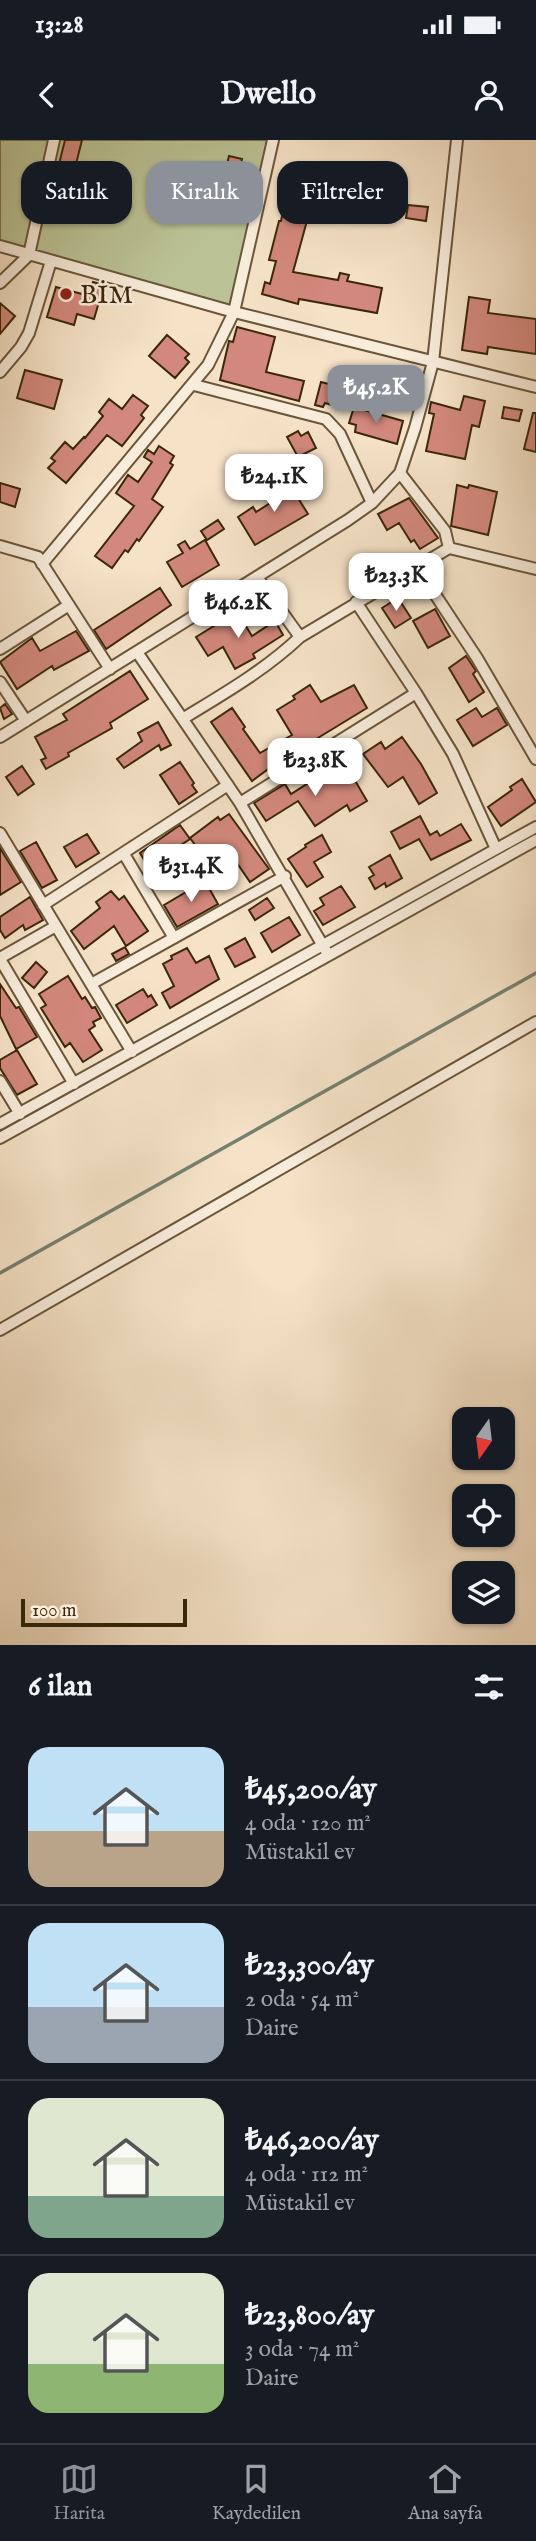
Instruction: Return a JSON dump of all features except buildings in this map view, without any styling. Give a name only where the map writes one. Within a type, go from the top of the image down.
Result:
[{"type":"street","points":[[0,283],[29,255],[54,140]]},
{"type":"street","points":[[42,564],[208,366],[234,312],[273,140]]},
{"type":"street","points":[[0,737],[372,503],[400,473],[433,362],[457,140]]},
{"type":"street","points":[[0,246],[234,312],[536,387]]},
{"type":"street","points":[[0,372],[29,333],[51,261]]},
{"type":"street","points":[[194,385],[326,419],[340,434],[372,503]]},
{"type":"street","points":[[400,473],[444,531],[449,548]]},
{"type":"street","points":[[0,546],[38,557],[110,669]]},
{"type":"street","points":[[184,718],[248,678],[300,637],[449,548],[536,569]]},
{"type":"street","points":[[417,567],[477,658],[536,759]]},
{"type":"street","points":[[257,577],[300,637]]},
{"type":"street","points":[[356,602],[416,692],[453,754],[496,849]]},
{"type":"street","points":[[0,649],[69,605]]},
{"type":"street","points":[[137,652],[240,803],[327,951]]},
{"type":"street","points":[[0,682],[26,721]]},
{"type":"street","points":[[240,803],[416,692]]},
{"type":"street","points":[[43,905],[228,785]]},
{"type":"street","points":[[0,1138],[327,951],[536,827]]},
{"type":"street","points":[[0,833],[132,1052]]},
{"type":"street","points":[[0,1125],[132,1052],[536,840]]},
{"type":"street","points":[[124,854],[174,938]]},
{"type":"street","points":[[91,984],[285,877]]},
{"type":"street","points":[[56,926],[0,959],[74,1084]]},
{"type":"street","points":[[0,1331],[536,1022]]},
{"type":"street","points":[[0,1081],[20,1114]]},
{"type":"green space","points":[[0,140],[273,140],[263,184],[263,161],[146,161],[146,224],[254,224],[234,312],[0,246]]},
{"type":"waterway","points":[[0,1273],[536,973]]},
{"type":"place","name":"BİM","points":[[66,294]]}]
